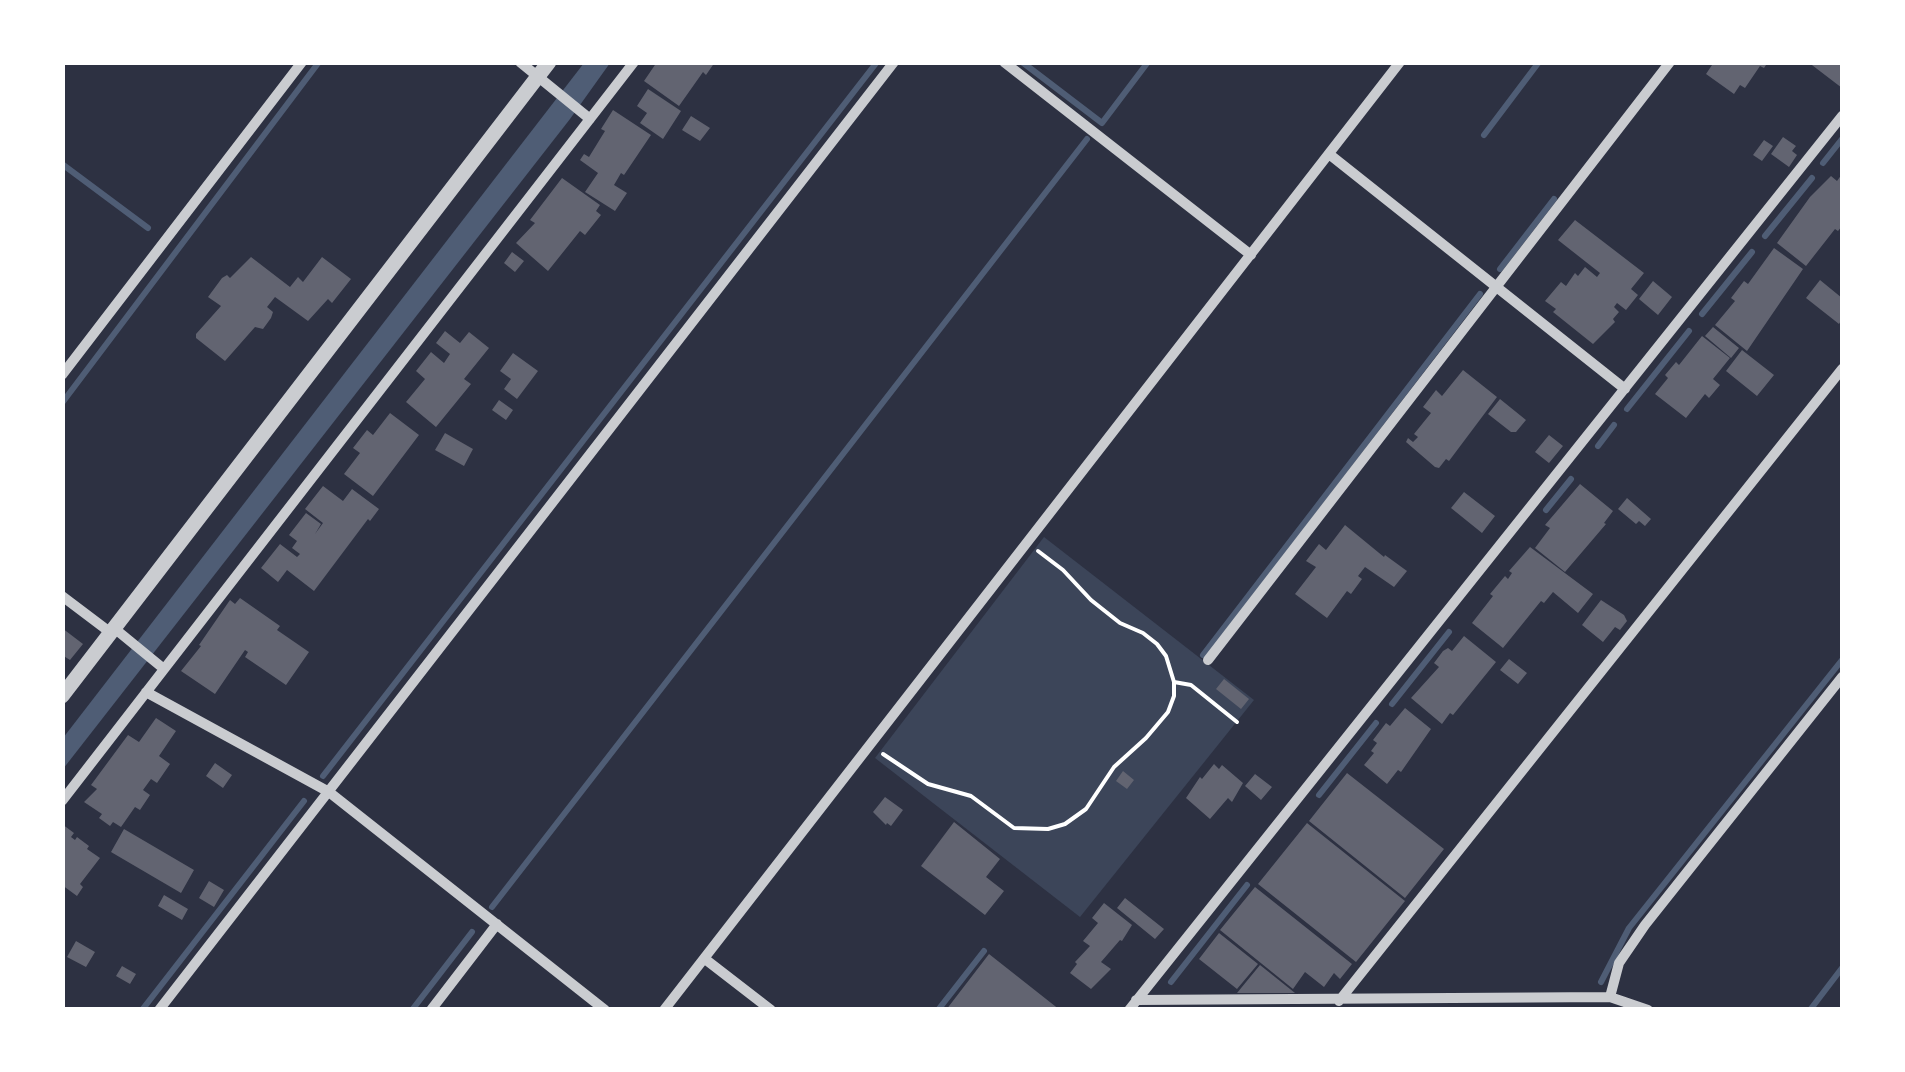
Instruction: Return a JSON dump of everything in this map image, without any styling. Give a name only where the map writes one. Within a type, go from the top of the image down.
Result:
[{"type":"street","points":[[62,375],[302,62]]},
{"type":"street","points":[[520,62],[546,74],[586,116]]},
{"type":"street","points":[[62,801],[146,692],[160,666],[586,116],[634,62]]},
{"type":"street","points":[[159,1010],[894,62]]},
{"type":"street","points":[[1004,62],[1251,255]]},
{"type":"street","points":[[664,1010],[1400,62]]},
{"type":"street","points":[[1208,660],[1670,62]]},
{"type":"street","points":[[62,696],[117,632],[546,74]]},
{"type":"street","points":[[1133,1005],[1842,116]]},
{"type":"street","points":[[1329,154],[1625,389]]},
{"type":"street","points":[[1338,1001],[1842,369]]},
{"type":"street","points":[[62,596],[160,666]]},
{"type":"street","points":[[1610,997],[1619,963],[1644,925],[1842,677]]},
{"type":"street","points":[[146,692],[329,792],[605,1010]]},
{"type":"street","points":[[431,1010],[497,924]]},
{"type":"street","points":[[705,959],[771,1010]]},
{"type":"street","points":[[1133,1005],[1338,1001],[1595,1004],[1610,997],[1648,1010]]},
{"type":"path","points":[[871,744],[912,776],[928,784],[963,791],[1014,828],[1048,828],[1065,824],[1086,809],[1114,767],[1168,712],[1174,682],[1166,656],[1157,644],[1120,623],[1091,600],[1064,570],[1028,543]]},
{"type":"path","points":[[1174,682],[1191,685],[1237,722]]},
{"type":"shaded area","points":[[584,63],[610,63],[63,769],[63,738]]},
{"type":"shaded area","points":[[1044,537],[1254,700],[1080,917],[875,758]]},
{"type":"building","points":[[657,62],[715,62],[679,106],[644,81]]},
{"type":"building","points":[[1714,62],[1768,62],[1764,68],[1760,66],[1745,88],[1740,85],[1734,94],[1706,74]]},
{"type":"building","points":[[1808,62],[1842,62],[1842,88]]},
{"type":"building","points":[[648,89],[681,111],[663,139],[640,123],[647,113],[637,106]]},
{"type":"building","points":[[613,110],[651,135],[614,185],[627,193],[615,211],[585,192],[598,173],[580,160],[584,154],[589,157]]},
{"type":"building","points":[[691,116],[710,128],[700,141],[682,130]]},
{"type":"building","points":[[1783,137],[1796,146],[1792,151],[1797,155],[1789,167],[1771,154]]},
{"type":"building","points":[[1764,140],[1773,146],[1762,161],[1753,155]]},
{"type":"building","points":[[1842,174],[1842,226],[1838,231],[1835,229],[1806,266],[1777,243],[1810,197],[1831,176],[1837,181]]},
{"type":"building","points":[[562,178],[600,205],[596,211],[601,215],[585,235],[580,231],[548,271],[516,243],[535,223],[530,220]]},
{"type":"building","points":[[1575,220],[1644,273],[1631,289],[1638,295],[1626,310],[1617,303],[1615,322],[1593,344],[1545,301],[1561,282],[1566,286],[1585,267],[1597,277],[1600,273],[1558,240]]},
{"type":"building","points":[[1774,248],[1803,269],[1747,351],[1715,325],[1735,301],[1731,298],[1744,281],[1748,284]]},
{"type":"building","points":[[512,252],[524,261],[515,272],[504,263]]},
{"type":"building","points":[[251,257],[290,287],[298,277],[303,282],[322,257],[351,279],[332,303],[328,299],[308,321],[275,297],[267,307],[273,312],[263,329],[255,327],[225,361],[196,334],[221,306],[208,297],[222,278],[230,278]]},
{"type":"building","points":[[1820,280],[1842,298],[1839,324],[1806,298]]},
{"type":"building","points":[[1653,281],[1672,297],[1658,315],[1639,299]]},
{"type":"building","points":[[1713,327],[1739,348],[1731,358],[1705,336]]},
{"type":"building","points":[[445,331],[460,343],[469,332],[489,348],[464,379],[471,384],[436,427],[406,402],[425,379],[416,371],[431,352],[444,363],[450,354],[436,343]]},
{"type":"building","points":[[1702,336],[1730,358],[1713,379],[1720,385],[1709,398],[1705,394],[1686,418],[1655,394],[1668,378],[1665,375],[1676,362],[1679,365]]},
{"type":"building","points":[[1742,350],[1774,375],[1757,396],[1726,371]]},
{"type":"building","points":[[513,353],[538,371],[517,399],[504,389],[511,379],[500,371]]},
{"type":"building","points":[[1463,370],[1497,397],[1449,461],[1446,459],[1439,468],[1435,467],[1406,442],[1418,437],[1414,434],[1431,413],[1423,407],[1436,390],[1442,396]]},
{"type":"building","points":[[1500,399],[1526,420],[1516,432],[1488,414]]},
{"type":"building","points":[[499,400],[513,410],[506,420],[492,410]]},
{"type":"building","points":[[390,413],[419,435],[373,496],[344,474],[360,453],[353,448],[367,430],[373,435]]},
{"type":"building","points":[[445,433],[473,449],[464,466],[435,450]]},
{"type":"building","points":[[1549,435],[1563,446],[1549,463],[1535,452]]},
{"type":"building","points":[[1580,484],[1613,511],[1565,572],[1535,548],[1550,528],[1545,525]]},
{"type":"building","points":[[323,486],[343,501],[352,489],[379,509],[314,591],[287,570],[278,582],[261,568],[280,544],[297,557],[300,554],[292,548],[297,541],[289,535],[306,513],[321,524],[315,534],[323,523],[305,509]]},
{"type":"building","points":[[1464,492],[1495,516],[1482,533],[1451,508]]},
{"type":"building","points":[[1627,498],[1651,519],[1645,526],[1639,521],[1636,524],[1618,509]]},
{"type":"building","points":[[1345,525],[1407,571],[1394,587],[1365,567],[1351,594],[1347,591],[1327,618],[1295,594],[1316,567],[1306,561],[1319,544],[1326,550]]},
{"type":"building","points":[[1530,547],[1593,594],[1578,613],[1553,592],[1503,648],[1472,623],[1493,596],[1490,594],[1505,576],[1508,579],[1512,573],[1509,571]]},
{"type":"building","points":[[240,598],[309,652],[286,685],[245,657],[245,650],[215,694],[181,671],[230,600],[235,604]]},
{"type":"building","points":[[1601,600],[1627,621],[1620,630],[1615,627],[1603,642],[1582,625]]},
{"type":"building","points":[[62,628],[83,644],[70,660],[62,655]]},
{"type":"building","points":[[1464,636],[1496,662],[1442,724],[1411,698],[1439,667],[1434,663],[1443,651],[1452,651]]},
{"type":"building","points":[[1509,659],[1527,673],[1518,684],[1500,670]]},
{"type":"building","points":[[1224,679],[1249,699],[1241,709],[1216,689]]},
{"type":"building","points":[[1405,708],[1431,729],[1401,772],[1398,770],[1387,784],[1364,765],[1374,753],[1371,751],[1377,743],[1373,740]]},
{"type":"building","points":[[156,718],[176,731],[159,756],[170,764],[157,783],[151,779],[143,790],[150,795],[140,810],[135,807],[121,827],[113,822],[110,826],[99,818],[102,814],[84,802],[97,789],[91,785],[128,735],[139,742]]},
{"type":"building","points":[[215,763],[232,775],[223,788],[206,776]]},
{"type":"building","points":[[1214,764],[1219,769],[1222,765],[1243,783],[1232,802],[1228,798],[1210,819],[1186,798]]},
{"type":"building","points":[[1123,771],[1134,780],[1127,789],[1116,781]]},
{"type":"building","points":[[1347,773],[1444,849],[1405,898],[1309,821]]},
{"type":"building","points":[[1255,774],[1272,787],[1261,800],[1245,786]]},
{"type":"building","points":[[885,797],[903,810],[891,826],[873,812]]},
{"type":"building","points":[[954,822],[1000,859],[986,877],[1004,891],[985,915],[921,866]]},
{"type":"building","points":[[1307,823],[1405,901],[1356,962],[1258,884]]},
{"type":"building","points":[[62,824],[74,833],[71,837],[77,837],[100,858],[80,884],[83,887],[77,896],[62,885]]},
{"type":"building","points":[[124,829],[194,870],[181,893],[111,852]]},
{"type":"building","points":[[209,881],[224,890],[214,907],[199,898]]},
{"type":"building","points":[[1255,887],[1352,964],[1340,979],[1334,973],[1324,987],[1305,972],[1293,989],[1220,930]]},
{"type":"building","points":[[164,895],[188,909],[182,920],[158,906]]},
{"type":"building","points":[[1125,898],[1164,929],[1155,939],[1117,908]]},
{"type":"building","points":[[1104,903],[1132,925],[1101,962],[1111,969],[1091,989],[1070,973],[1090,946],[1083,941],[1098,923],[1092,918]]},
{"type":"building","points":[[1219,933],[1258,964],[1237,989],[1199,959]]},
{"type":"building","points":[[76,941],[95,952],[86,967],[67,957]]},
{"type":"building","points":[[989,954],[1060,1010],[946,1010]]},
{"type":"building","points":[[1260,965],[1295,993],[1237,993]]},
{"type":"building","points":[[122,966],[136,974],[130,984],[116,976]]},
{"type":"waterway","points":[[62,403],[319,62]]},
{"type":"waterway","points":[[323,776],[877,62]]},
{"type":"waterway","points":[[1022,62],[1102,123],[1148,62]]},
{"type":"waterway","points":[[1484,135],[1539,62]]},
{"type":"waterway","points":[[492,907],[1087,139]]},
{"type":"waterway","points":[[1823,163],[1842,139]]},
{"type":"waterway","points":[[62,164],[148,228]]},
{"type":"waterway","points":[[1765,236],[1812,178]]},
{"type":"waterway","points":[[1500,269],[1554,199]]},
{"type":"waterway","points":[[1702,314],[1752,252]]},
{"type":"waterway","points":[[1203,655],[1480,294]]},
{"type":"waterway","points":[[1627,409],[1689,331]]},
{"type":"waterway","points":[[1598,446],[1614,425]]},
{"type":"waterway","points":[[1546,510],[1571,479]]},
{"type":"waterway","points":[[1392,704],[1449,632]]},
{"type":"waterway","points":[[1601,982],[1629,928],[1842,660]]},
{"type":"waterway","points":[[1319,795],[1376,723]]},
{"type":"waterway","points":[[142,1010],[304,801]]},
{"type":"waterway","points":[[1171,982],[1247,885]]},
{"type":"waterway","points":[[412,1010],[472,932]]},
{"type":"waterway","points":[[938,1010],[984,951]]},
{"type":"waterway","points":[[1810,1010],[1842,968]]}]
